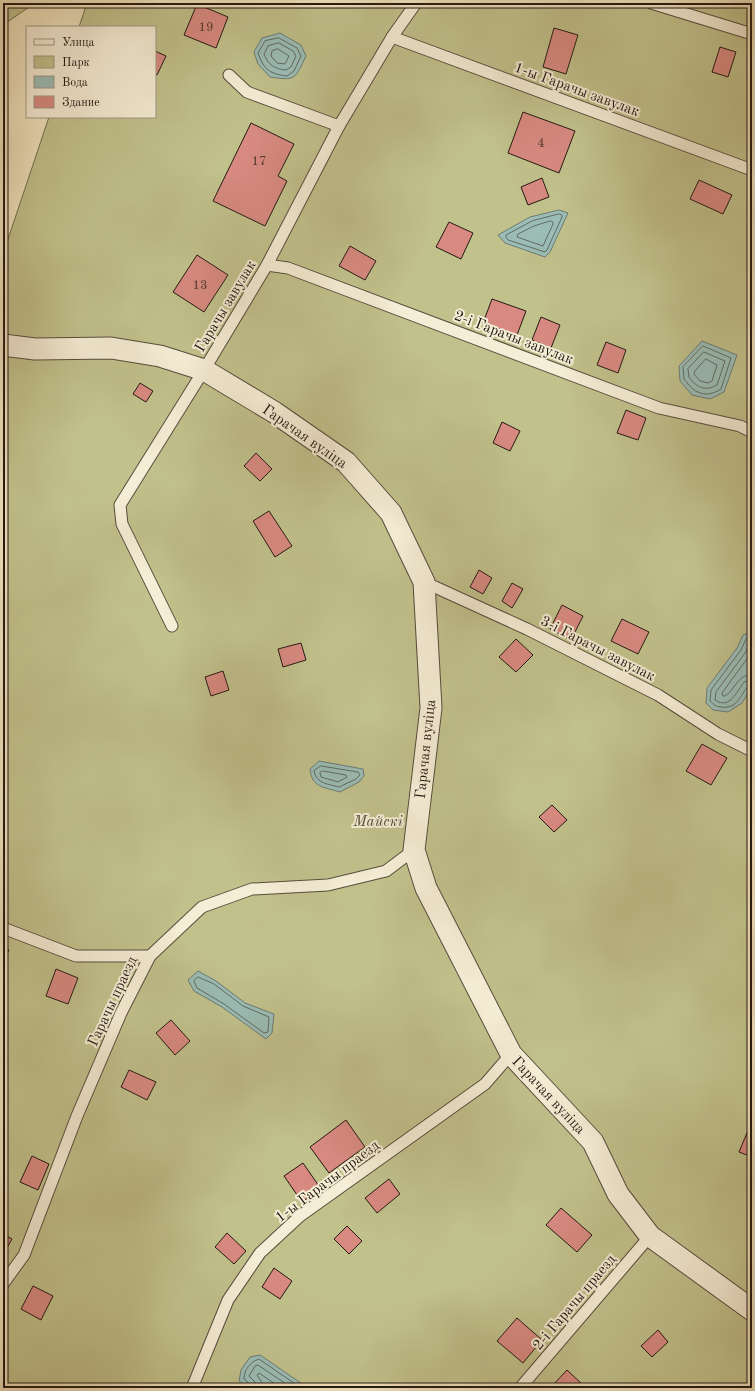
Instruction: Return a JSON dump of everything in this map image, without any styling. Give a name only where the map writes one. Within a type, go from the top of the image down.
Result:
[{"type":"street","name":"Гарачая вуліца","points":[[3,345],[35,350],[111,348],[160,356],[204,370],[274,412],[346,462],[391,513],[424,582],[431,708],[414,850],[426,888],[511,1054],[594,1142],[618,1194],[650,1236],[752,1310]]},
{"type":"lane","name":"Гарачы завулак","points":[[172,626],[122,524],[120,505],[267,265],[339,126],[392,37],[416,3]]},
{"type":"lane","points":[[650,3],[752,34]]},
{"type":"lane","name":"1-ы Гарачы завулак","points":[[392,37],[752,170]]},
{"type":"lane","points":[[229,75],[247,92],[339,126]]},
{"type":"lane","name":"2-і Гарачы завулак","points":[[267,265],[288,268],[659,408],[740,426],[752,432]]},
{"type":"lane","name":"3-і Гарачы завулак","points":[[424,582],[528,629],[658,695],[718,734],[752,751]]},
{"type":"lane","name":"Гарачы праезд","points":[[3,1284],[24,1255],[77,1116],[121,1013],[150,956],[202,907],[252,889],[328,885],[386,870],[414,850]]},
{"type":"lane","points":[[3,928],[76,956],[150,956]]},
{"type":"lane","name":"1-ы Гарачы праезд","points":[[192,1388],[228,1300],[260,1253],[300,1216],[485,1084],[511,1054]]},
{"type":"lane","name":"2-і Гарачы праезд","points":[[520,1388],[650,1236]]},
{"type":"green space","points":[[3,3],[35,3],[3,25]]},
{"type":"green space","name":"Майскі","points":[[87,3],[752,3],[752,1388],[3,1388],[3,254],[49,118],[156,118],[156,26],[79,26]]},
{"type":"water","points":[[280,33],[301,45],[306,56],[297,74],[294,77],[285,79],[270,77],[258,64],[254,52],[262,38]]},
{"type":"water","points":[[559,210],[568,213],[550,252],[545,257],[505,243],[498,235],[530,217]]},
{"type":"water","points":[[702,341],[737,355],[724,392],[710,399],[692,395],[680,381],[679,366]]},
{"type":"water","points":[[751,632],[752,686],[742,703],[728,712],[713,710],[706,703],[707,688],[737,648],[743,635]]},
{"type":"water","points":[[319,761],[363,769],[364,776],[359,782],[340,792],[324,788],[313,780],[311,775],[310,769]]},
{"type":"water","points":[[198,971],[216,981],[245,1003],[274,1014],[272,1033],[266,1039],[222,1007],[194,991],[188,980]]},
{"type":"water","points":[[260,1355],[308,1388],[249,1388],[239,1381],[241,1370],[250,1357]]},
{"type":"building","points":[[197,4],[228,17],[216,48],[184,35]]},
{"type":"building","points":[[554,28],[578,35],[566,74],[543,67]]},
{"type":"building","points":[[720,47],[736,52],[728,77],[712,72]]},
{"type":"building","points":[[156,51],[166,56],[156,74]]},
{"type":"building","points":[[523,112],[575,131],[559,173],[508,153]]},
{"type":"building","points":[[251,123],[294,144],[278,176],[287,181],[265,226],[213,201]]},
{"type":"building","points":[[542,178],[549,197],[528,205],[521,187]]},
{"type":"building","points":[[699,180],[732,195],[723,214],[690,199]]},
{"type":"building","points":[[449,222],[473,233],[461,259],[436,247]]},
{"type":"building","points":[[350,246],[376,261],[365,280],[339,266]]},
{"type":"building","points":[[197,255],[228,275],[204,312],[173,292]]},
{"type":"building","points":[[492,299],[526,311],[517,335],[483,323]]},
{"type":"building","points":[[541,317],[560,325],[551,348],[532,340]]},
{"type":"building","points":[[606,342],[626,350],[618,373],[597,365]]},
{"type":"building","points":[[140,383],[153,391],[146,402],[133,394]]},
{"type":"building","points":[[626,410],[646,418],[638,440],[617,433]]},
{"type":"building","points":[[502,422],[520,431],[510,451],[493,443]]},
{"type":"building","points":[[256,453],[272,469],[260,481],[244,466]]},
{"type":"building","points":[[269,511],[292,546],[275,557],[253,521]]},
{"type":"building","points":[[479,570],[492,578],[483,594],[470,587]]},
{"type":"building","points":[[512,583],[523,589],[512,608],[502,601]]},
{"type":"building","points":[[562,605],[583,616],[571,640],[550,629]]},
{"type":"building","points":[[622,619],[649,632],[638,654],[611,641]]},
{"type":"building","points":[[516,639],[533,655],[516,672],[499,657]]},
{"type":"building","points":[[301,643],[306,660],[283,667],[278,649]]},
{"type":"building","points":[[223,671],[229,690],[211,696],[205,677]]},
{"type":"building","points":[[702,744],[727,758],[711,785],[686,771]]},
{"type":"building","points":[[552,805],[567,820],[554,832],[539,817]]},
{"type":"building","points":[[3,947],[9,950],[3,962]]},
{"type":"building","points":[[56,969],[78,978],[68,1004],[46,996]]},
{"type":"building","points":[[171,1020],[190,1041],[175,1055],[156,1033]]},
{"type":"building","points":[[129,1070],[156,1082],[147,1100],[121,1087]]},
{"type":"building","points":[[346,1120],[365,1147],[329,1173],[310,1147]]},
{"type":"building","points":[[749,1128],[752,1130],[752,1157],[739,1152]]},
{"type":"building","points":[[32,1156],[49,1164],[38,1190],[20,1182]]},
{"type":"building","points":[[303,1163],[321,1189],[302,1202],[284,1176]]},
{"type":"building","points":[[389,1179],[400,1194],[377,1213],[365,1198]]},
{"type":"building","points":[[561,1208],[592,1235],[577,1252],[546,1225]]},
{"type":"building","points":[[347,1226],[362,1241],[349,1254],[334,1239]]},
{"type":"building","points":[[227,1233],[246,1251],[234,1264],[215,1247]]},
{"type":"building","points":[[3,1234],[12,1239],[3,1255]]},
{"type":"building","points":[[274,1268],[292,1281],[280,1299],[262,1287]]},
{"type":"building","points":[[33,1286],[53,1296],[41,1320],[21,1309]]},
{"type":"building","points":[[517,1318],[542,1340],[523,1363],[497,1341]]},
{"type":"building","points":[[658,1330],[668,1342],[652,1357],[641,1346]]},
{"type":"building","points":[[567,1370],[584,1386],[582,1388],[555,1388],[552,1386]]}]
